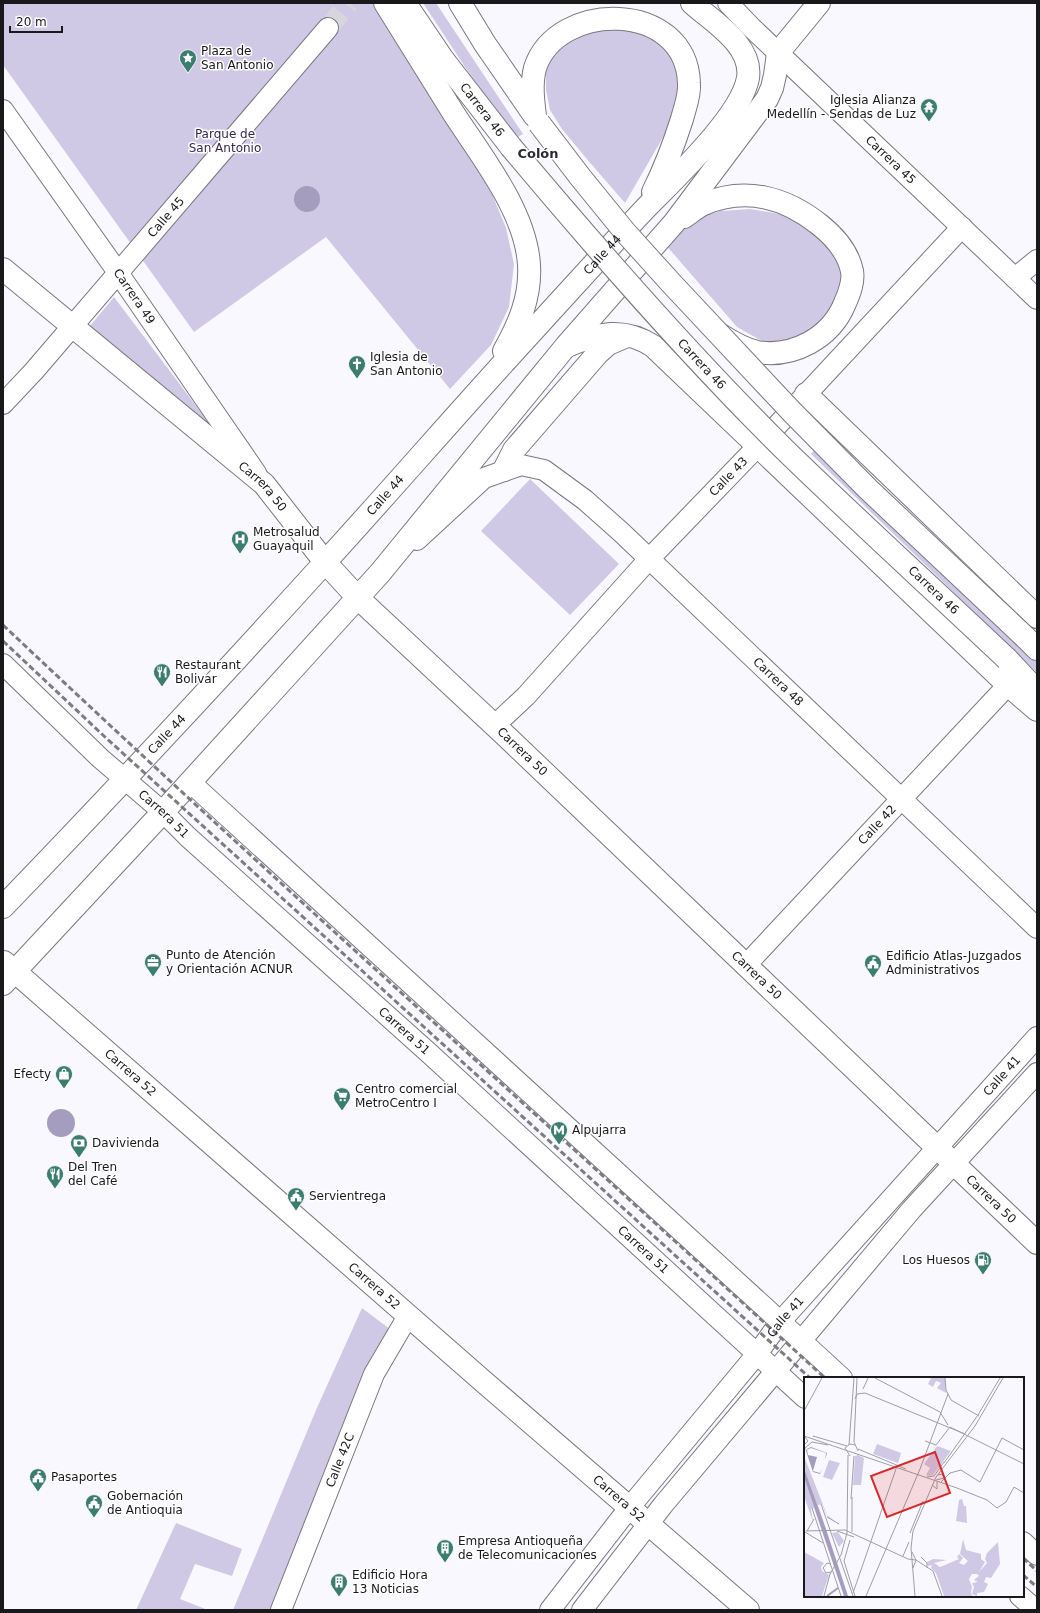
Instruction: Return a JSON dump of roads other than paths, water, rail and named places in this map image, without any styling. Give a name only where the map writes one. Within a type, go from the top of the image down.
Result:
[{"type":"main road","name":"Carrera 46","points":[[385,3],[502,188],[520,223],[526,243],[529,265],[529,289],[524,308],[506,348],[490,378]]},
{"type":"main road","name":"Carrera 46","points":[[405,3],[442,58],[511,147],[644,302],[713,377],[784,449],[852,515],[1007,659],[1037,691]]},
{"type":"main road","points":[[460,3],[485,44],[537,120],[581,178],[625,232],[792,412],[868,488],[1031,643]]},
{"type":"main road","name":"Calle 44","points":[[3,907],[125,780],[325,562],[490,378],[642,212],[684,169],[732,112],[747,82],[748,70],[746,59],[736,42],[692,3]]},
{"type":"main road","points":[[7,972],[163,812],[358,598],[566,346],[674,223],[767,100],[772,88],[778,53],[819,3]]},
{"type":"main road","points":[[537,120],[532,82],[535,68],[547,41],[568,21],[581,14],[595,10],[609,8],[622,9],[648,17],[664,29],[678,45],[688,70],[689,97],[663,172],[642,212]]},
{"type":"main road","points":[[674,223],[704,204],[725,198],[747,195],[769,198],[790,205],[809,217],[827,231],[844,250],[852,272],[850,290],[842,310],[831,327],[815,340],[797,349],[777,353],[756,352],[737,345],[720,334]]},
{"type":"main road","name":"Carrera 50","points":[[3,269],[264,484],[325,562],[358,598],[495,725],[1037,1243]]},
{"type":"main road","name":"Carrera 46","points":[[566,346],[595,336],[613,333],[643,339],[653,346],[1008,685],[1037,710]]},
{"type":"main road","points":[[504,470],[514,450],[598,353],[608,344],[628,335]]},
{"type":"main road","points":[[806,394],[1037,617]]},
{"type":"main road","name":"Carrera 52","points":[[7,972],[748,1610]]},
{"type":"street","name":"Carrera 45","points":[[728,3],[778,53],[1037,299]]},
{"type":"street","name":"Calle 45","points":[[3,404],[328,28]]},
{"type":"street","name":"Carrera 49","points":[[3,110],[118,272],[264,484]]},
{"type":"street","name":"Calle 43","points":[[495,725],[526,696],[649,559],[758,446],[962,227]]},
{"type":"street","points":[[1015,278],[1037,260]]},
{"type":"street","name":"Carrera 48","points":[[504,470],[521,465],[544,470],[585,500],[621,532],[1037,928]]},
{"type":"street","points":[[380,573],[484,478],[504,470]]},
{"type":"street","name":"Carrera 51","points":[[3,664],[100,758],[163,812],[188,837],[430,1054],[804,1397]]},
{"type":"street","name":"Calle 42","points":[[746,965],[1008,685]]},
{"type":"street","points":[[190,782],[841,1377]]},
{"type":"street","name":"Calle 41","points":[[550,1610],[630,1508],[756,1354],[780,1322],[1037,1036]]},
{"type":"street","name":"Calle 41","points":[[582,1610],[663,1504],[912,1209],[1037,1073]]},
{"type":"street","name":"Calle 42C","points":[[281,1610],[374,1374],[408,1316]]},
{"type":"street","points":[[1021,1597],[1036,1610]]},
{"type":"tunnel","points":[[328,28],[349,3]]},
{"type":"railway","points":[[3,625],[309,909],[824,1377]]},
{"type":"railway","points":[[3,641],[105,737],[809,1377]]},
{"type":"railway","points":[[1024,1559],[1037,1571]]},
{"type":"railway","points":[[1024,1576],[1037,1587]]},
{"type":"place","name":"Plaza de San Antonio","points":[[188,73]]},
{"type":"place","name":"Iglesia Alianza Medellín - Sendas de Luz","points":[[929,122]]},
{"type":"place","name":"Iglesia de San Antonio","points":[[357,379]]},
{"type":"place","name":"Metrosalud Guayaquil","points":[[240,554]]},
{"type":"place","name":"Restaurant Bolivar","points":[[162,687]]},
{"type":"place","name":"Punto de Atención y Orientación ACNUR","points":[[153,977]]},
{"type":"place","name":"Edificio Atlas-Juzgados Administrativos","points":[[873,978]]},
{"type":"place","name":"Efecty","points":[[64,1089]]},
{"type":"place","name":"Centro comercial MetroCentro I","points":[[342,1111]]},
{"type":"place","name":"Alpujarra","points":[[559,1145]]},
{"type":"place","name":"Davivienda","points":[[79,1158]]},
{"type":"place","name":"Del Tren del Café","points":[[55,1189]]},
{"type":"place","name":"Servientrega","points":[[296,1211]]},
{"type":"place","name":"Los Huesos","points":[[983,1275]]},
{"type":"place","name":"Pasaportes","points":[[38,1492]]},
{"type":"place","name":"Gobernación de Antioquia","points":[[94,1518]]},
{"type":"place","name":"Empresa Antioqueña de Telecomunicaciones","points":[[445,1563]]},
{"type":"place","name":"Edificio Hora 13 Noticias","points":[[339,1597]]},
{"type":"district","name":"Colón","points":[[538,153]]},
{"type":"park label","name":"Parque de San Antonio","points":[[225,141]]}]
